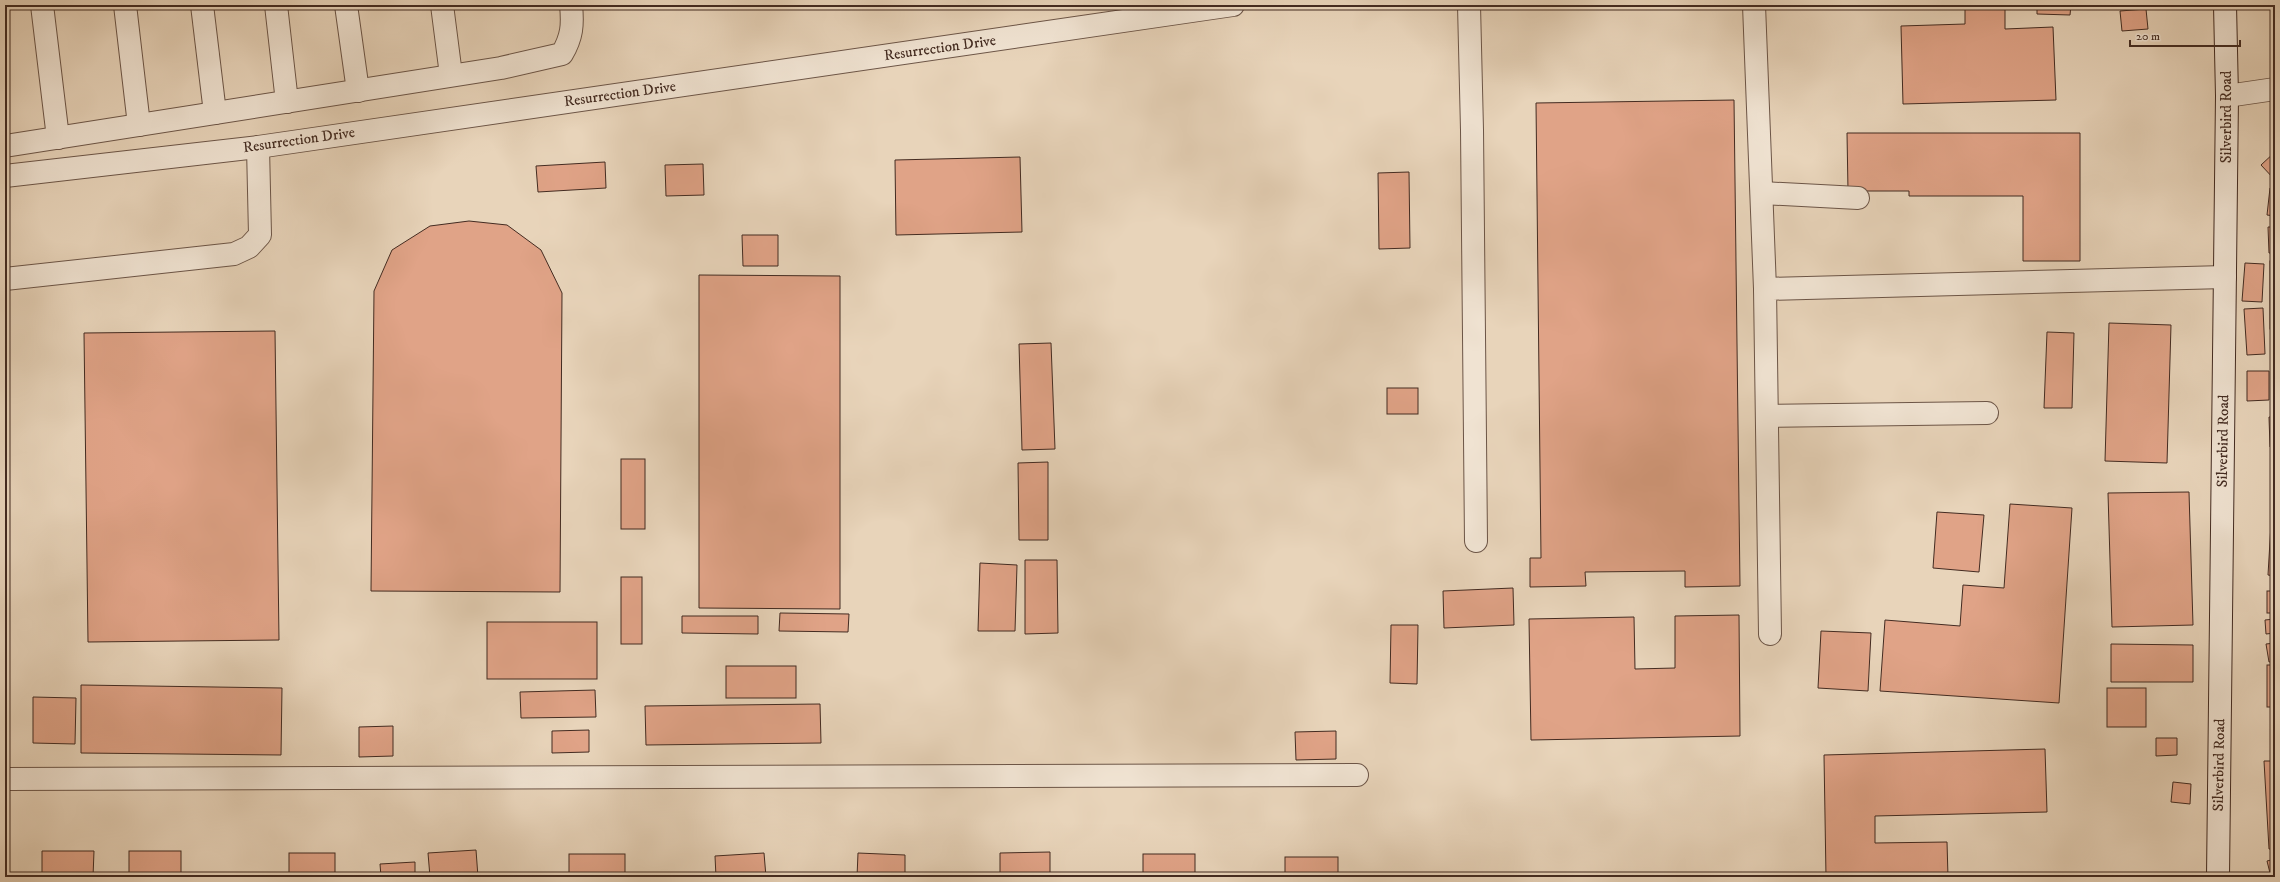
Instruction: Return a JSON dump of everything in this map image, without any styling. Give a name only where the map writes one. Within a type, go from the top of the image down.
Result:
[{"type":"street","points":[[42,5],[58,138]]},
{"type":"street","points":[[125,5],[139,125]]},
{"type":"street","points":[[202,5],[214,113]]},
{"type":"street","points":[[276,5],[287,102]]},
{"type":"street","points":[[346,5],[358,91]]},
{"type":"street","points":[[442,5],[451,76]]},
{"type":"street","points":[[5,146],[501,68],[562,54],[570,40],[573,24],[571,5]]},
{"type":"street","name":"Resurrection Drive","points":[[5,176],[258,147],[1233,5]]},
{"type":"street","points":[[1469,5],[1472,130],[1476,542]]},
{"type":"street","points":[[1754,5],[1765,289],[1770,634]]},
{"type":"street","name":"Silverbird Road","points":[[2218,877],[2227,96],[2225,5]]},
{"type":"street","points":[[2227,96],[2275,89]]},
{"type":"street","points":[[5,279],[234,254],[248,247],[260,235],[258,147]]},
{"type":"street","points":[[1762,193],[1858,198]]},
{"type":"street","points":[[1765,289],[2225,277]]},
{"type":"street","points":[[1767,416],[1987,413]]},
{"type":"street","points":[[5,779],[1357,775]]},
{"type":"building","points":[[2037,5],[2071,5],[2070,15],[2037,14]]},
{"type":"building","points":[[2005,6],[2005,29],[2053,27],[2056,100],[1903,104],[1901,26],[1965,24],[1965,7]]},
{"type":"building","points":[[2146,9],[2148,29],[2122,31],[2120,11]]},
{"type":"building","points":[[1734,100],[1740,586],[1685,587],[1685,571],[1585,572],[1586,586],[1530,587],[1530,558],[1541,558],[1536,103]]},
{"type":"building","points":[[1847,133],[2080,133],[2080,261],[2023,261],[2023,196],[1909,196],[1909,191],[1848,191]]},
{"type":"building","points":[[2275,152],[2275,180],[2261,165]]},
{"type":"building","points":[[1020,157],[1022,232],[896,235],[895,160]]},
{"type":"building","points":[[605,162],[606,188],[538,192],[536,166]]},
{"type":"building","points":[[703,164],[704,195],[666,196],[665,165]]},
{"type":"building","points":[[1409,172],[1410,248],[1379,249],[1378,173]]},
{"type":"building","points":[[2270,188],[2275,189],[2275,216],[2267,215]]},
{"type":"building","points":[[469,221],[507,225],[541,250],[562,293],[560,592],[371,591],[374,291],[392,250],[430,226]]},
{"type":"building","points":[[2268,227],[2275,227],[2275,253],[2269,253]]},
{"type":"building","points":[[742,235],[778,235],[778,266],[743,266]]},
{"type":"building","points":[[2270,261],[2275,261],[2275,329],[2270,329]]},
{"type":"building","points":[[2245,263],[2264,264],[2262,302],[2242,301]]},
{"type":"building","points":[[699,275],[840,276],[840,609],[699,608]]},
{"type":"building","points":[[2263,308],[2265,354],[2247,355],[2244,309]]},
{"type":"building","points":[[2109,323],[2171,325],[2167,463],[2105,461]]},
{"type":"building","points":[[275,331],[279,640],[88,642],[84,333]]},
{"type":"building","points":[[2047,332],[2074,333],[2072,408],[2044,408]]},
{"type":"building","points":[[2273,337],[2275,337],[2275,387]]},
{"type":"building","points":[[1051,343],[1055,449],[1022,450],[1019,344]]},
{"type":"building","points":[[2247,371],[2269,371],[2269,400],[2247,401]]},
{"type":"building","points":[[1387,388],[1418,388],[1418,414],[1387,414]]},
{"type":"building","points":[[2269,417],[2275,417],[2275,446],[2270,447]]},
{"type":"building","points":[[2272,455],[2275,455],[2275,484],[2272,484]]},
{"type":"building","points":[[621,459],[645,459],[645,529],[621,529]]},
{"type":"building","points":[[1048,462],[1048,540],[1019,540],[1018,463]]},
{"type":"building","points":[[2273,490],[2275,490],[2275,576],[2268,575]]},
{"type":"building","points":[[2189,492],[2193,625],[2112,627],[2108,493]]},
{"type":"building","points":[[2010,504],[2072,508],[2059,703],[1880,691],[1885,620],[1960,626],[1963,585],[2004,588]]},
{"type":"building","points":[[1937,512],[1984,515],[1979,572],[1933,568]]},
{"type":"building","points":[[1025,560],[1057,560],[1058,633],[1025,634]]},
{"type":"building","points":[[980,563],[1017,565],[1015,631],[978,631]]},
{"type":"building","points":[[621,577],[642,577],[642,644],[621,644]]},
{"type":"building","points":[[1513,588],[1514,625],[1444,628],[1443,591]]},
{"type":"building","points":[[2267,591],[2275,591],[2275,613],[2267,613]]},
{"type":"building","points":[[780,613],[849,614],[848,632],[779,631]]},
{"type":"building","points":[[1739,615],[1740,736],[1531,740],[1529,619],[1634,617],[1635,669],[1675,668],[1675,616]]},
{"type":"building","points":[[682,616],[758,616],[758,634],[682,633]]},
{"type":"building","points":[[2275,619],[2275,633],[2266,634],[2265,620]]},
{"type":"building","points":[[487,622],[597,622],[597,679],[487,679]]},
{"type":"building","points":[[1391,625],[1418,625],[1417,684],[1390,683]]},
{"type":"building","points":[[1821,631],[1871,633],[1868,691],[1818,688]]},
{"type":"building","points":[[2275,643],[2275,661],[2269,662],[2266,644]]},
{"type":"building","points":[[2111,644],[2193,645],[2193,682],[2111,682]]},
{"type":"building","points":[[2267,665],[2275,665],[2275,707],[2267,707]]},
{"type":"building","points":[[726,666],[796,666],[796,698],[726,698]]},
{"type":"building","points":[[81,685],[282,688],[281,755],[81,753]]},
{"type":"building","points":[[2107,688],[2146,688],[2146,727],[2107,727]]},
{"type":"building","points":[[595,690],[596,717],[521,718],[520,692]]},
{"type":"building","points":[[33,697],[76,698],[75,744],[33,743]]},
{"type":"building","points":[[820,704],[821,743],[646,745],[645,706]]},
{"type":"building","points":[[393,726],[393,756],[359,757],[359,727]]},
{"type":"building","points":[[589,730],[589,752],[552,753],[552,731]]},
{"type":"building","points":[[1336,731],[1336,759],[1296,760],[1295,732]]},
{"type":"building","points":[[2156,738],[2177,738],[2177,755],[2156,756]]},
{"type":"building","points":[[2045,749],[2047,812],[1875,816],[1875,843],[1947,842],[1948,877],[1826,877],[1824,755]]},
{"type":"building","points":[[2264,761],[2275,761],[2275,849],[2269,849]]},
{"type":"building","points":[[2173,782],[2191,784],[2190,804],[2171,802]]},
{"type":"building","points":[[476,850],[478,877],[430,877],[428,853]]},
{"type":"building","points":[[42,851],[94,851],[93,877],[42,877]]},
{"type":"building","points":[[129,851],[181,851],[181,877],[129,877]]},
{"type":"building","points":[[1050,852],[1050,877],[1000,877],[1000,853]]},
{"type":"building","points":[[289,853],[335,853],[335,877],[289,877]]},
{"type":"building","points":[[764,853],[766,877],[716,877],[715,856]]},
{"type":"building","points":[[858,853],[905,855],[905,877],[857,877]]},
{"type":"building","points":[[569,854],[625,854],[625,877],[569,877]]},
{"type":"building","points":[[1143,854],[1195,854],[1195,877],[1143,877]]},
{"type":"building","points":[[1285,857],[1338,857],[1338,877],[1285,877]]},
{"type":"building","points":[[2275,859],[2275,877],[2271,877],[2267,861]]},
{"type":"building","points":[[415,862],[415,877],[381,877],[380,864]]}]
